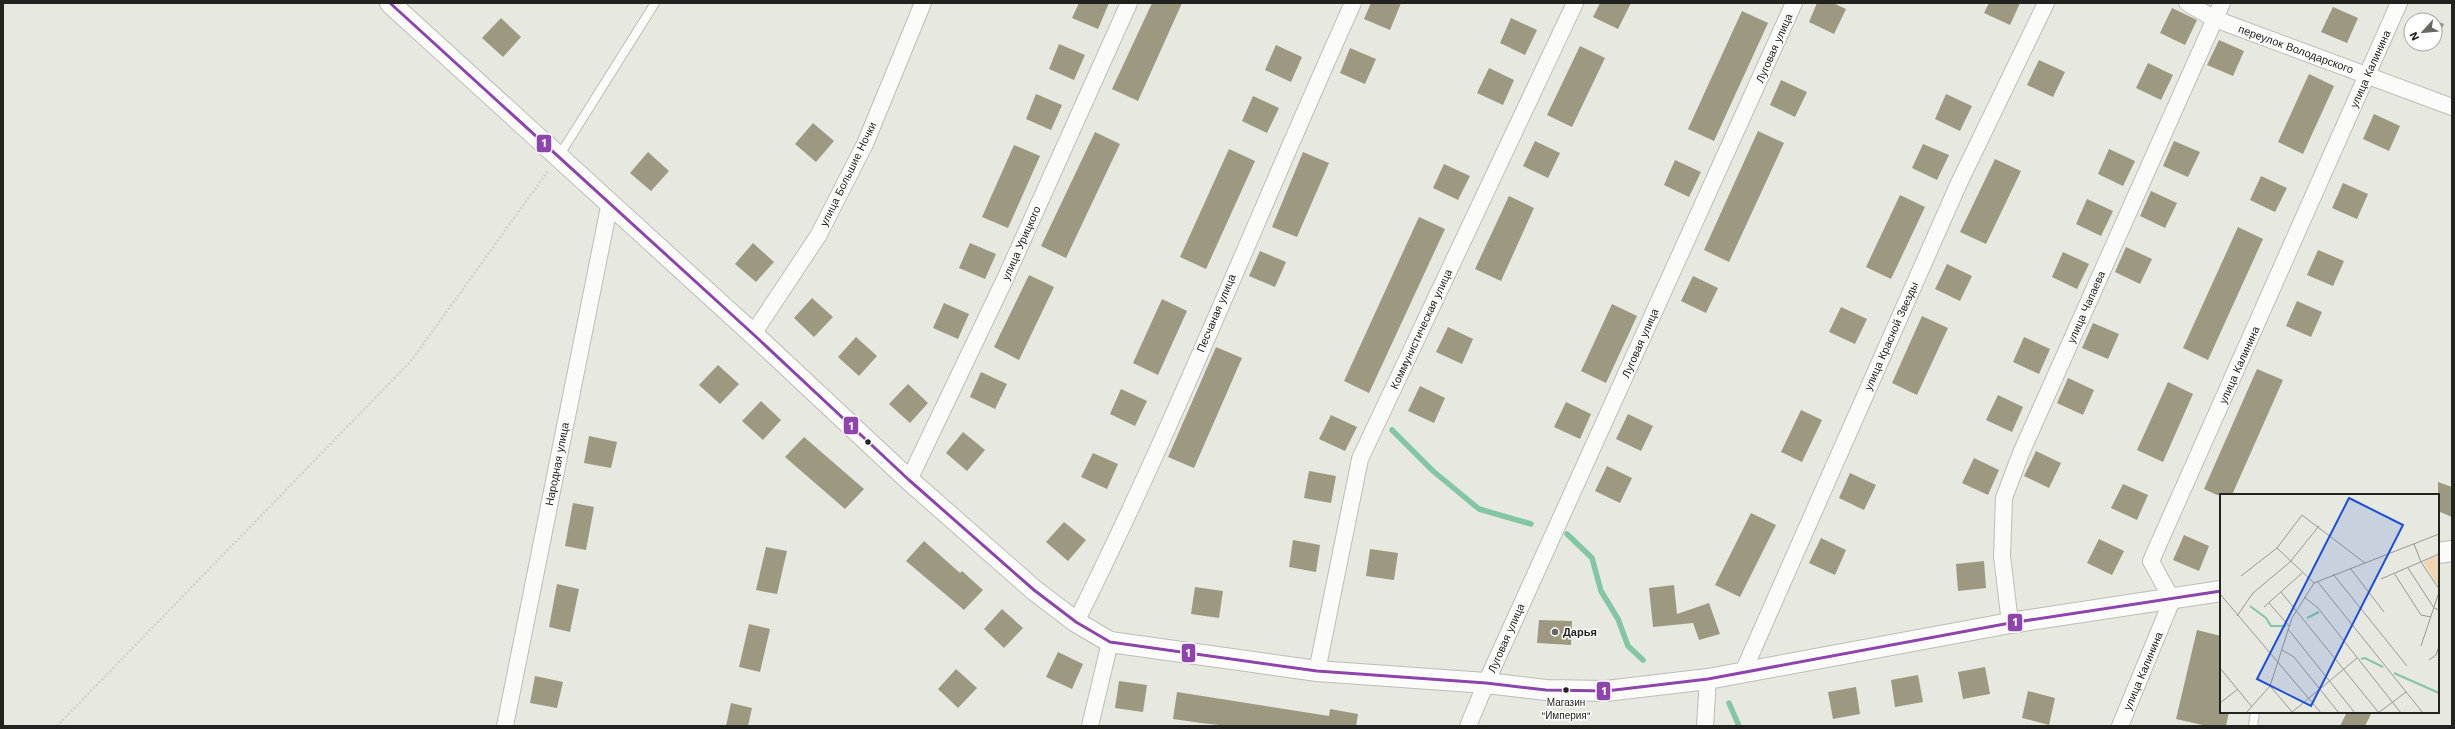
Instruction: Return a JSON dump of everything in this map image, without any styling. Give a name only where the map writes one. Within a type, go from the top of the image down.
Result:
[{"type":"street","points":[[390,3],[610,202],[909,480],[1034,590],[1076,622],[1110,642],[1317,671],[1486,683],[1546,690],[1606,691],[1708,679],[2010,623],[2172,600],[2220,591]]},
{"type":"street","name":"улица Большие Ночки","points":[[753,334],[822,229],[865,144],[923,3]]},
{"type":"street","name":"улица Урицкого","points":[[909,480],[1006,277],[1129,3]]},
{"type":"street","name":"Песчаная улица","points":[[1076,622],[1130,514],[1279,167],[1353,3]]},
{"type":"street","name":"Коммунистическая улица","points":[[1317,671],[1360,459],[1575,3]]},
{"type":"street","name":"Луговая улица","points":[[1468,726],[1486,683],[1794,3]]},
{"type":"street","name":"улица Красной Звезды","points":[[1743,672],[1959,182],[2046,3]]},
{"type":"street","name":"переулок Володарского","points":[[2187,3],[2215,19],[2452,107]]},
{"type":"street","name":"улица Чапаева","points":[[2010,623],[2002,556],[2004,498],[2021,453],[2222,3]]},
{"type":"street","name":"улица Калинина","points":[[2120,726],[2172,600],[2151,561],[2399,3]]},
{"type":"street","name":"Народная улица","points":[[505,726],[610,202]]},
{"type":"street","points":[[2439,553],[2452,551]]},
{"type":"street","points":[[1090,726],[1110,642]]},
{"type":"street","points":[[1705,726],[1708,679]]},
{"type":"lane","points":[[559,156],[655,3]]},
{"type":"lane","points":[[2253,726],[2255,713]]},
{"type":"path","points":[[57,726],[411,361],[559,156]]},
{"type":"building","points":[[1079,3],[1109,3],[1098,29],[1072,18]]},
{"type":"building","points":[[1152,3],[1182,3],[1138,101],[1112,89]]},
{"type":"building","points":[[1371,3],[1401,3],[1390,30],[1364,19]]},
{"type":"building","points":[[1600,3],[1631,3],[1618,29],[1593,17]]},
{"type":"building","points":[[1817,3],[1833,3],[1846,9],[1834,34],[1809,22]]},
{"type":"building","points":[[1989,3],[2020,3],[2010,25],[1984,13]]},
{"type":"building","points":[[2333,7],[2358,18],[2347,43],[2321,32]]},
{"type":"building","points":[[2172,8],[2197,20],[2185,45],[2160,33]]},
{"type":"building","points":[[1742,11],[1768,23],[1714,141],[1688,129]]},
{"type":"building","points":[[501,18],[521,37],[503,57],[482,38]]},
{"type":"building","points":[[1511,18],[1537,30],[1525,55],[1500,43]]},
{"type":"building","points":[[2219,40],[2244,51],[2233,76],[2207,65]]},
{"type":"building","points":[[1059,44],[1085,55],[1074,80],[1049,69]]},
{"type":"building","points":[[1276,45],[1302,57],[1291,82],[1265,70]]},
{"type":"building","points":[[1580,46],[1605,58],[1572,127],[1547,115]]},
{"type":"building","points":[[1350,48],[1376,59],[1365,84],[1340,73]]},
{"type":"building","points":[[2039,60],[2065,72],[2053,97],[2027,85]]},
{"type":"building","points":[[2148,63],[2173,75],[2161,100],[2136,88]]},
{"type":"building","points":[[1489,68],[1514,80],[1503,105],[1477,93]]},
{"type":"building","points":[[2309,74],[2334,86],[2303,154],[2278,142]]},
{"type":"building","points":[[1781,80],[1807,92],[1795,117],[1770,105]]},
{"type":"building","points":[[1036,94],[1062,105],[1051,130],[1026,119]]},
{"type":"building","points":[[1946,94],[1972,106],[1960,131],[1935,119]]},
{"type":"building","points":[[1253,96],[1279,108],[1267,133],[1242,121]]},
{"type":"building","points":[[2374,114],[2400,126],[2389,151],[2363,139]]},
{"type":"building","points":[[813,123],[834,141],[816,162],[795,144]]},
{"type":"building","points":[[1758,131],[1784,143],[1729,262],[1704,250]]},
{"type":"building","points":[[1095,132],[1120,144],[1066,258],[1041,246]]},
{"type":"building","points":[[1535,141],[1560,153],[1548,178],[1523,166]]},
{"type":"building","points":[[2174,141],[2200,152],[2188,177],[2163,166]]},
{"type":"building","points":[[1923,144],[1949,155],[1937,180],[1912,168]]},
{"type":"building","points":[[1014,145],[1040,156],[1008,228],[982,217]]},
{"type":"building","points":[[1229,149],[1255,161],[1206,269],[1180,257]]},
{"type":"building","points":[[2109,149],[2135,161],[2123,186],[2098,174]]},
{"type":"building","points":[[648,152],[669,171],[651,191],[630,173]]},
{"type":"building","points":[[1303,152],[1329,163],[1297,237],[1272,227]]},
{"type":"building","points":[[1995,159],[2021,171],[1986,244],[1960,232]]},
{"type":"building","points":[[1675,160],[1701,172],[1689,197],[1664,185]]},
{"type":"building","points":[[1444,164],[1470,176],[1458,200],[1433,188]]},
{"type":"building","points":[[2261,176],[2287,188],[2275,212],[2250,200]]},
{"type":"building","points":[[2343,183],[2368,194],[2357,219],[2332,208]]},
{"type":"building","points":[[2151,191],[2177,203],[2165,228],[2140,216]]},
{"type":"building","points":[[1900,195],[1925,207],[1891,279],[1866,267]]},
{"type":"building","points":[[1509,196],[1534,208],[1501,281],[1475,269]]},
{"type":"building","points":[[2087,199],[2113,211],[2101,236],[2076,224]]},
{"type":"building","points":[[1419,217],[1445,229],[1369,393],[1344,381]]},
{"type":"building","points":[[2238,227],[2263,239],[2208,360],[2183,348]]},
{"type":"building","points":[[753,243],[774,262],[756,282],[735,264]]},
{"type":"building","points":[[970,243],[996,254],[985,279],[959,268]]},
{"type":"building","points":[[2126,247],[2152,259],[2140,284],[2115,272]]},
{"type":"building","points":[[2318,250],[2344,261],[2333,286],[2307,275]]},
{"type":"building","points":[[1260,251],[1286,262],[1275,287],[1249,276]]},
{"type":"building","points":[[2063,252],[2089,264],[2077,289],[2052,277]]},
{"type":"building","points":[[1947,264],[1972,276],[1960,301],[1935,289]]},
{"type":"building","points":[[1029,275],[1054,287],[1019,360],[994,347]]},
{"type":"building","points":[[1693,276],[1718,288],[1706,313],[1681,301]]},
{"type":"building","points":[[812,298],[833,317],[814,337],[794,318]]},
{"type":"building","points":[[1162,299],[1187,311],[1158,375],[1133,363]]},
{"type":"building","points":[[2297,301],[2322,312],[2311,337],[2286,326]]},
{"type":"building","points":[[944,303],[969,314],[958,339],[933,328]]},
{"type":"building","points":[[1612,304],[1637,316],[1606,383],[1581,371]]},
{"type":"building","points":[[1841,307],[1867,319],[1855,344],[1829,332]]},
{"type":"building","points":[[1922,316],[1948,328],[1917,395],[1892,383]]},
{"type":"building","points":[[2093,323],[2119,334],[2108,359],[2082,348]]},
{"type":"building","points":[[1448,327],[1473,339],[1462,364],[1436,352]]},
{"type":"building","points":[[856,337],[877,356],[859,376],[838,357]]},
{"type":"building","points":[[2024,337],[2050,349],[2039,374],[2013,362]]},
{"type":"building","points":[[1216,347],[1242,358],[1194,468],[1168,457]]},
{"type":"building","points":[[718,365],[739,384],[720,404],[699,385]]},
{"type":"building","points":[[2257,369],[2283,380],[2232,494],[2217,495],[2204,489]]},
{"type":"building","points":[[981,372],[1007,384],[995,409],[970,397]]},
{"type":"building","points":[[2068,378],[2094,390],[2083,415],[2057,403]]},
{"type":"building","points":[[2168,382],[2193,394],[2163,462],[2137,450]]},
{"type":"building","points":[[908,384],[928,403],[910,423],[889,404]]},
{"type":"building","points":[[1420,386],[1445,398],[1434,423],[1408,411]]},
{"type":"building","points":[[1121,389],[1147,401],[1135,426],[1110,414]]},
{"type":"building","points":[[1998,395],[2023,407],[2012,432],[1986,420]]},
{"type":"building","points":[[761,401],[781,420],[763,440],[742,421]]},
{"type":"building","points":[[1566,402],[1591,414],[1580,439],[1554,427]]},
{"type":"building","points":[[1801,410],[1822,420],[1802,462],[1781,452]]},
{"type":"building","points":[[1628,414],[1653,426],[1641,451],[1616,439]]},
{"type":"building","points":[[1331,415],[1357,427],[1345,451],[1319,439]]},
{"type":"building","points":[[963,432],[985,450],[967,471],[946,453]]},
{"type":"building","points":[[589,436],[617,442],[611,468],[584,463]]},
{"type":"building","points":[[804,437],[864,489],[845,509],[785,457]]},
{"type":"building","points":[[2036,451],[2061,463],[2049,488],[2024,476]]},
{"type":"building","points":[[1093,453],[1118,464],[1107,489],[1081,477]]},
{"type":"building","points":[[1974,458],[1999,470],[1988,495],[1962,483]]},
{"type":"building","points":[[1607,466],[1632,478],[1620,503],[1595,491]]},
{"type":"building","points":[[1309,471],[1336,476],[1331,503],[1304,498]]},
{"type":"building","points":[[1850,473],[1876,485],[1864,510],[1839,498]]},
{"type":"building","points":[[2438,482],[2452,487],[2452,517],[2439,511]]},
{"type":"building","points":[[2123,484],[2148,495],[2137,520],[2111,508]]},
{"type":"building","points":[[573,503],[594,507],[586,550],[565,546]]},
{"type":"building","points":[[1751,513],[1776,525],[1740,597],[1715,585]]},
{"type":"building","points":[[1064,522],[1086,540],[1068,561],[1046,542]]},
{"type":"building","points":[[2184,535],[2209,546],[2199,571],[2173,560]]},
{"type":"building","points":[[1821,538],[1846,550],[1835,575],[1809,563]]},
{"type":"building","points":[[2099,539],[2124,551],[2112,575],[2087,563]]},
{"type":"building","points":[[1293,540],[1320,545],[1316,572],[1289,567]]},
{"type":"building","points":[[924,541],[960,573],[962,571],[983,590],[964,610],[906,561]]},
{"type":"building","points":[[766,547],[787,551],[777,594],[756,590]]},
{"type":"building","points":[[1370,549],[1398,553],[1394,580],[1366,576]]},
{"type":"building","points":[[1984,561],[1986,588],[1958,591],[1956,564]]},
{"type":"building","points":[[557,584],[579,589],[570,632],[549,627]]},
{"type":"building","points":[[1674,585],[1677,614],[1709,603],[1720,634],[1699,640],[1693,623],[1653,627],[1649,588]]},
{"type":"building","points":[[1195,587],[1223,591],[1219,618],[1191,614]]},
{"type":"building","points":[[1002,609],[1023,628],[1004,648],[984,629]]},
{"type":"building","name":"Дарья","points":[[1539,620],[1572,621],[1571,645],[1537,643]]},
{"type":"building","points":[[749,624],[770,629],[760,672],[739,667]]},
{"type":"building","points":[[2197,630],[2220,636],[2220,713],[2229,713],[2226,726],[2207,726],[2176,719]]},
{"type":"building","points":[[1058,652],[1083,664],[1072,689],[1046,677]]},
{"type":"building","points":[[1985,667],[1990,694],[1963,699],[1958,672]]},
{"type":"building","points":[[956,669],[977,688],[958,708],[938,689]]},
{"type":"building","points":[[1918,675],[1923,702],[1895,707],[1891,680]]},
{"type":"building","points":[[535,676],[563,682],[557,708],[530,703]]},
{"type":"building","points":[[1119,681],[1147,685],[1143,712],[1115,708]]},
{"type":"building","points":[[1856,687],[1860,714],[1833,719],[1828,692]]},
{"type":"building","points":[[2028,691],[2055,698],[2049,725],[2022,718]]},
{"type":"building","points":[[1177,692],[1329,716],[1330,709],[1358,714],[1356,726],[1229,726],[1201,723],[1173,719]]},
{"type":"building","points":[[731,703],[752,708],[748,726],[726,726]]},
{"type":"building","points":[[2346,713],[2372,713],[2365,726],[2340,726]]},
{"type":"waterway","points":[[1392,430],[1433,471],[1479,509],[1531,524]]},
{"type":"waterway","points":[[1567,534],[1592,558],[1601,591],[1618,619],[1628,646],[1643,660]]},
{"type":"waterway","points":[[1729,703],[1739,726]]},
{"type":"transit line","name":"1","points":[[390,3],[753,334],[909,480],[1034,590],[1076,622],[1110,642],[1317,671],[1486,683],[1546,690],[1606,691],[1708,679],[2010,623],[2220,591]]},
{"type":"place","name":"Дарья","points":[[1555,632]]},
{"type":"place","name":"Магазин \"Империя\"","points":[[1566,690]]}]
